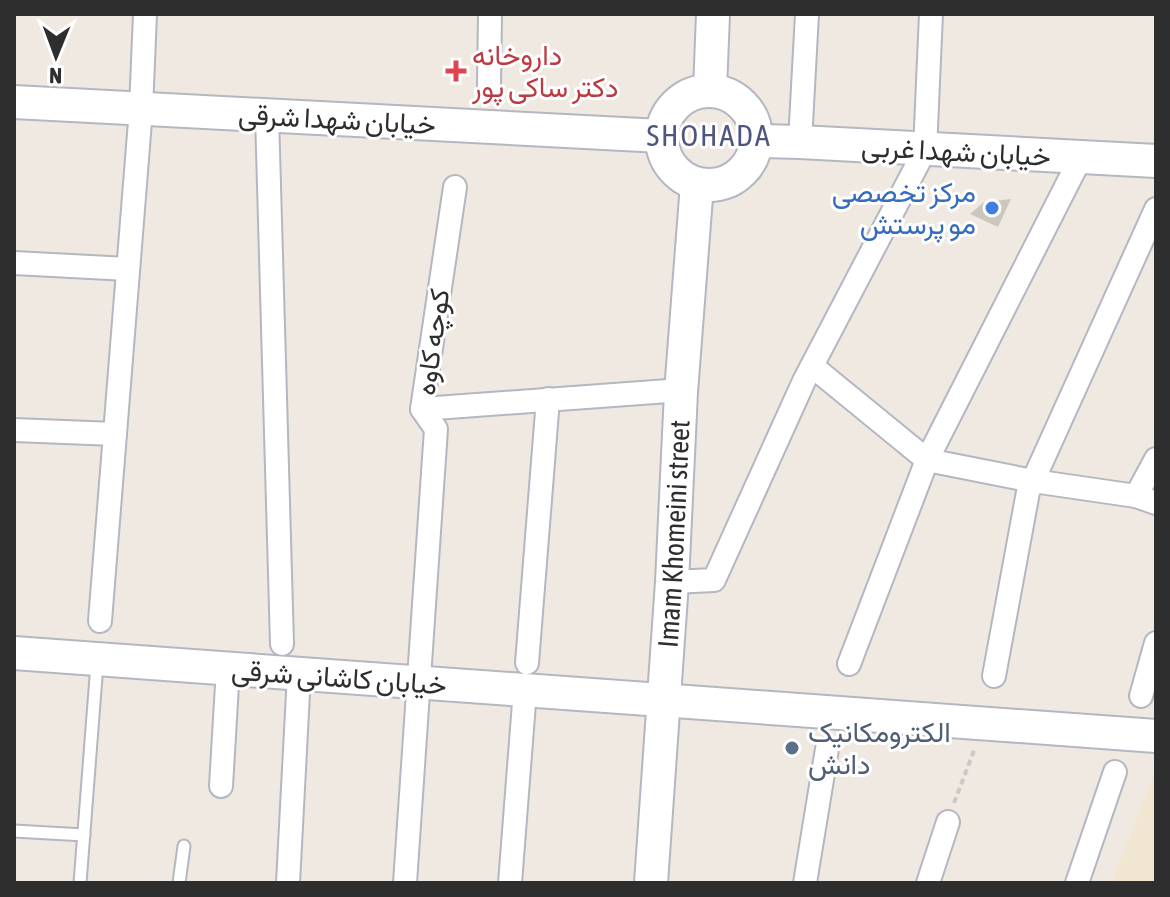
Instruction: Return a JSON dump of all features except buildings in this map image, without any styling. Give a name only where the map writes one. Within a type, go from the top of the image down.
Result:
[{"type":"main road","points":[[710,90],[713,14]]},
{"type":"main road","points":[[710,90],[725,93],[739,101],[749,112],[757,141],[743,171],[730,180],[714,185],[697,184],[675,171],[662,149],[661,136],[671,108],[682,98],[710,90]]},
{"type":"main road","name":"خیابان شهدا شرقی","points":[[14,102],[661,136]]},
{"type":"main road","name":"خیابان شهدا غربی","points":[[757,141],[1156,161]]},
{"type":"main road","name":"Imam Khomeini street","points":[[651,883],[697,184]]},
{"type":"main road","name":"خیابان کاشانی شرقی","points":[[14,653],[418,683],[526,676],[663,700],[1156,736]]},
{"type":"street","points":[[100,621],[141,109],[145,14]]},
{"type":"street","points":[[489,85],[490,14]]},
{"type":"street","points":[[800,142],[807,14]]},
{"type":"street","points":[[672,582],[714,580],[812,366],[925,150],[931,14]]},
{"type":"street","points":[[267,115],[282,644]]},
{"type":"street","points":[[849,664],[924,466],[1081,157]]},
{"type":"street","name":"کوچه کاوه","points":[[455,187],[422,409],[682,390]]},
{"type":"street","points":[[994,676],[1028,492],[1156,209]]},
{"type":"street","points":[[14,263],[128,269]]},
{"type":"street","points":[[812,366],[924,466],[1146,500],[1156,459]]},
{"type":"street","points":[[510,883],[548,399]]},
{"type":"street","points":[[405,883],[436,429],[422,409]]},
{"type":"street","points":[[14,430],[115,434]]},
{"type":"street","points":[[1141,696],[1156,643]]},
{"type":"street","points":[[221,786],[228,668]]},
{"type":"street","points":[[288,883],[299,674]]},
{"type":"street","points":[[805,883],[827,749]]},
{"type":"street","points":[[1077,883],[1115,772]]},
{"type":"street","points":[[928,883],[948,822]]},
{"type":"lane","points":[[80,883],[98,659]]},
{"type":"lane","points":[[14,831],[84,835]]},
{"type":"lane","points":[[179,883],[184,846]]},
{"type":"shaded area","points":[[1155,773],[1156,883],[1111,883]]},
{"type":"place","name":"داروخانه دکتر ساکی پور","points":[[456,71]]},
{"type":"place","name":"مرکز تخصصی مو پرستش","points":[[992,208]]},
{"type":"place","name":"الکترومکانیک دانش","points":[[792,748]]},
{"type":"district","name":"SHOHADA","points":[[709,136]]}]
